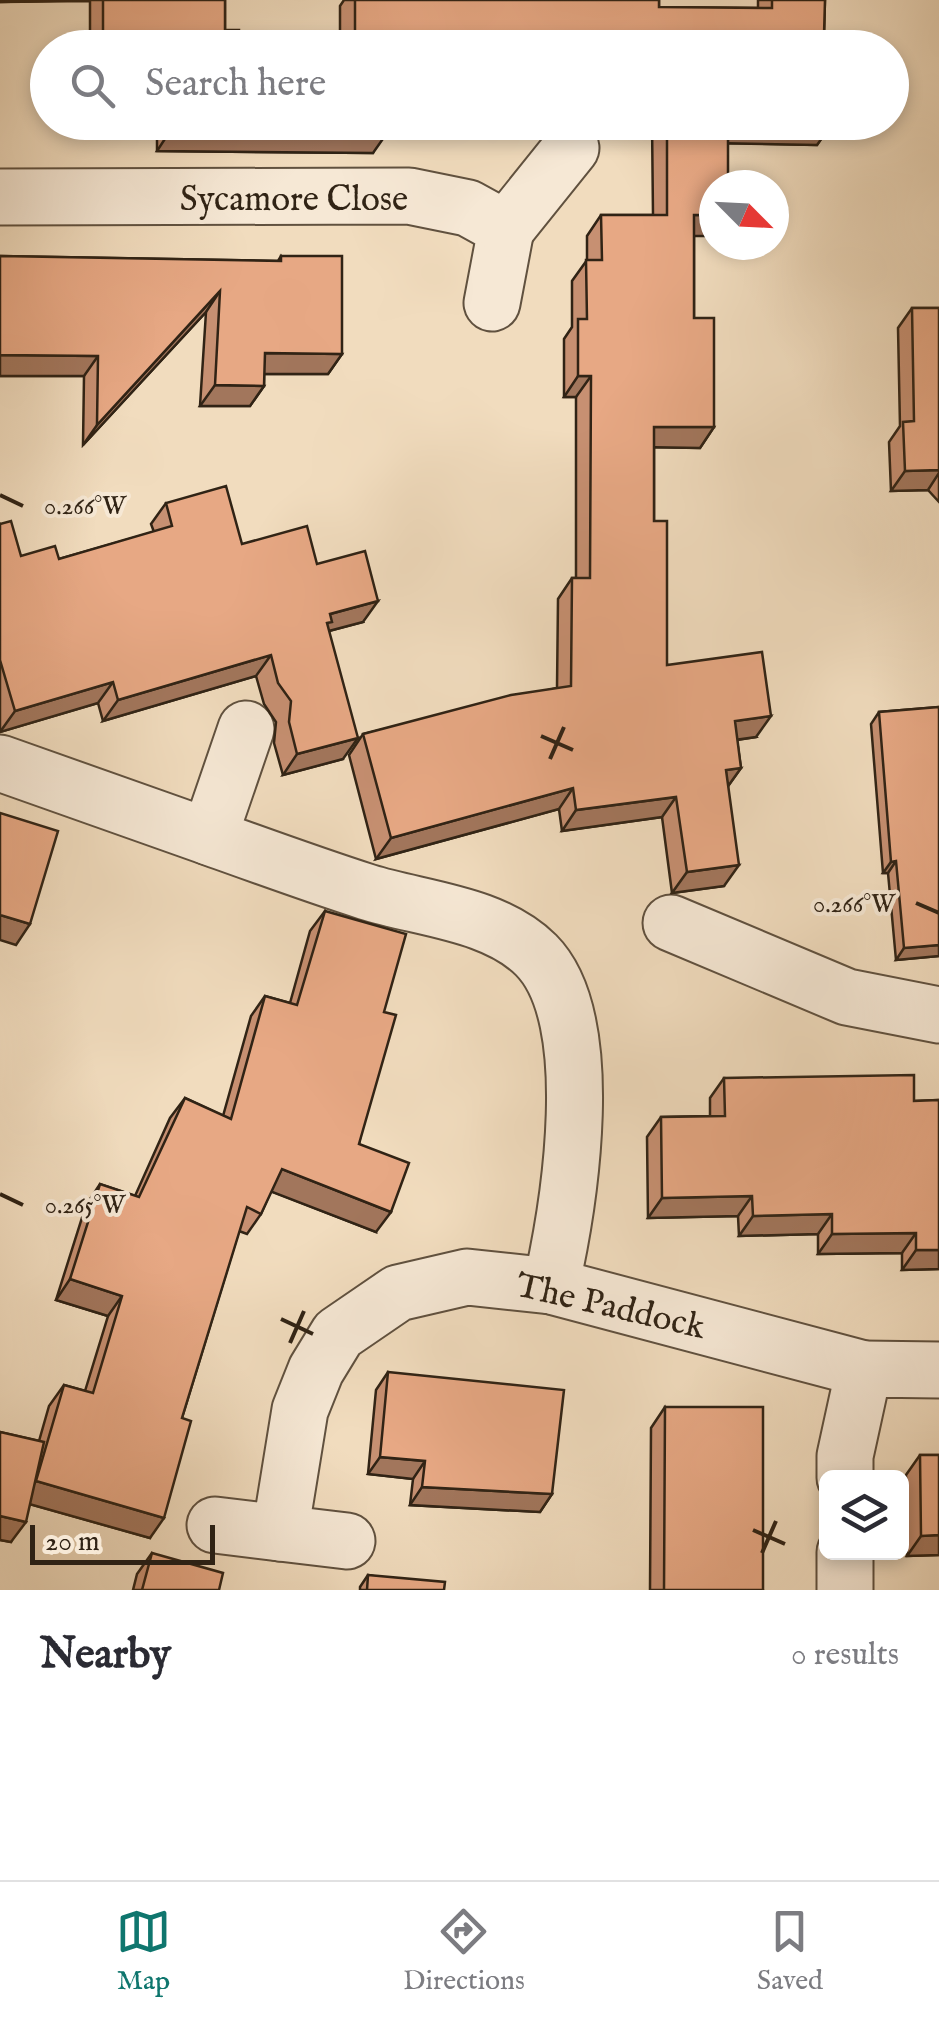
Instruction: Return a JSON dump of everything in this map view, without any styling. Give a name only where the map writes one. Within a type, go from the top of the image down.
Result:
[{"type":"street","points":[[492,302],[506,230],[571,148]]},
{"type":"street","name":"Sycamore Close","points":[[0,197],[409,196],[468,208],[506,230]]},
{"type":"street","points":[[210,838],[246,730]]},
{"type":"street","points":[[0,763],[370,893],[483,924],[512,937],[548,970],[570,1026],[574,1168],[552,1286]]},
{"type":"street","points":[[671,923],[846,997],[939,1014]]},
{"type":"street","name":"The Paddock","points":[[280,1533],[300,1410],[338,1334],[398,1292],[433,1283],[467,1277],[552,1286],[864,1369],[939,1370]]},
{"type":"street","points":[[846,1470],[864,1369]]},
{"type":"street","points":[[216,1525],[347,1541]]},
{"type":"street","points":[[845,1560],[845,1590]]},
{"type":"building","points":[[103,0],[225,0],[225,30],[103,30]]},
{"type":"building","points":[[355,0],[659,0],[659,7],[772,8],[772,0],[825,0],[824,30],[355,30]]},
{"type":"building","points":[[667,140],[728,140],[728,170],[699,170],[699,215],[694,215],[694,318],[714,318],[714,427],[654,427],[654,521],[667,521],[667,665],[762,652],[771,716],[735,721],[741,768],[726,770],[739,865],[687,872],[676,797],[576,810],[573,788],[391,838],[363,734],[511,695],[571,686],[572,578],[590,578],[591,376],[578,376],[578,319],[587,319],[586,260],[602,260],[601,215],[667,215]]},
{"type":"building","points":[[0,256],[281,261],[281,256],[342,256],[342,354],[265,353],[264,386],[215,385],[220,291],[97,425],[98,356],[0,355]]},
{"type":"building","points":[[912,308],[939,308],[939,470],[905,471],[903,422],[914,421]]},
{"type":"building","points":[[226,486],[242,544],[307,526],[317,564],[365,551],[378,601],[330,614],[332,622],[327,623],[358,738],[297,754],[289,722],[291,701],[278,683],[271,655],[118,700],[113,682],[15,711],[0,660],[0,524],[11,521],[21,556],[55,546],[59,559],[172,526],[166,503]]},
{"type":"building","points":[[939,707],[939,945],[904,948],[896,861],[891,862],[879,712]]},
{"type":"building","points":[[0,813],[58,831],[30,924],[0,915]]},
{"type":"building","points":[[325,911],[406,934],[384,1012],[396,1015],[359,1144],[409,1163],[391,1212],[282,1169],[261,1214],[247,1207],[182,1418],[191,1421],[164,1518],[36,1481],[64,1385],[93,1393],[122,1296],[70,1279],[100,1184],[139,1197],[185,1098],[231,1119],[265,996],[297,1005]]},
{"type":"building","points":[[914,1075],[914,1101],[939,1100],[939,1250],[916,1250],[916,1233],[832,1234],[832,1214],[753,1216],[752,1196],[662,1198],[661,1117],[725,1116],[724,1078]]},
{"type":"building","points":[[388,1372],[564,1390],[552,1494],[422,1487],[425,1461],[380,1457]]},
{"type":"building","points":[[665,1407],[763,1407],[763,1590],[664,1590]]},
{"type":"building","points":[[0,1432],[44,1442],[26,1522],[0,1516]]},
{"type":"building","points":[[920,1455],[939,1455],[939,1535],[921,1536]]},
{"type":"building","points":[[152,1553],[223,1573],[219,1590],[142,1590]]},
{"type":"building","points":[[368,1575],[445,1582],[444,1590],[367,1590]]}]
